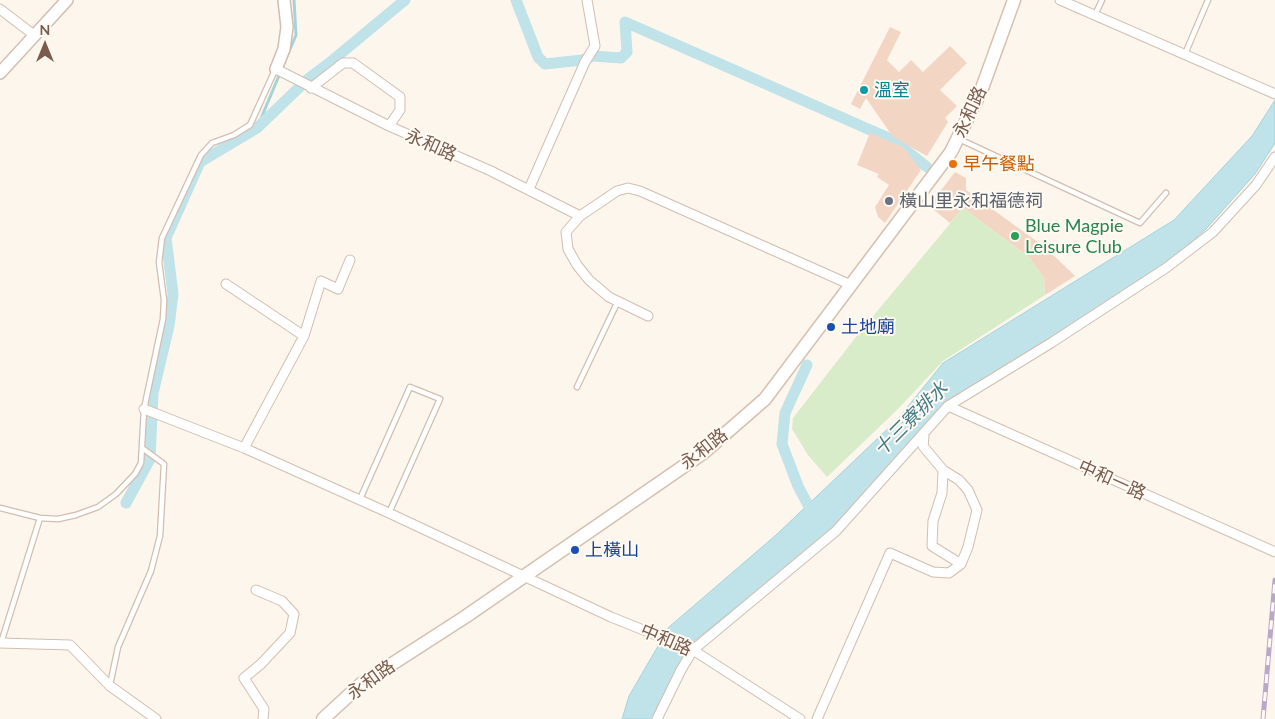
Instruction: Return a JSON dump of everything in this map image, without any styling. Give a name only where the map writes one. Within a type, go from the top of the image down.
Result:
[{"type":"main road","name":"永和路","points":[[323,719],[361,684],[465,617],[703,453],[765,399],[951,152],[981,91],[1014,0]]},
{"type":"street","points":[[0,73],[67,0]]},
{"type":"street","points":[[284,0],[287,27],[284,49],[276,69],[309,87]]},
{"type":"street","points":[[529,189],[588,58],[596,46],[588,0]]},
{"type":"street","points":[[1060,0],[1275,94]]},
{"type":"street","points":[[0,9],[34,35]]},
{"type":"street","name":"永和路","points":[[389,126],[400,110],[400,97],[353,63],[344,63],[309,87],[389,126],[529,189],[580,216]]},
{"type":"street","points":[[658,719],[691,649],[836,531],[924,436],[948,406],[1051,343],[1166,268],[1213,232],[1256,185],[1275,157]]},
{"type":"street","points":[[648,316],[609,297],[589,280],[568,249],[566,232],[580,216],[617,190],[628,188],[640,190],[851,285]]},
{"type":"street","points":[[244,448],[304,336],[321,281],[338,289],[350,260]]},
{"type":"street","points":[[226,284],[304,336]]},
{"type":"street","name":"中和一路","points":[[948,406],[1275,552]]},
{"type":"street","points":[[144,409],[244,448],[389,513],[522,577]]},
{"type":"street","points":[[817,719],[890,553],[933,572],[949,573],[961,564],[968,547],[977,510],[968,490],[959,480],[943,470],[923,446],[924,436]]},
{"type":"street","points":[[943,470],[942,493],[933,521],[932,546],[961,564]]},
{"type":"street","name":"中和路","points":[[522,577],[691,649],[800,719]]},
{"type":"street","points":[[256,590],[282,601],[294,614],[290,633],[261,664],[244,678],[264,709],[263,719]]},
{"type":"street","points":[[0,643],[70,645],[110,686],[156,719]]},
{"type":"lane","points":[[1095,15],[1102,0]]},
{"type":"lane","points":[[1185,54],[1208,0]]},
{"type":"lane","points":[[0,508],[40,518],[58,519],[98,507],[116,494],[135,474],[141,463],[144,409],[163,319],[164,300],[160,262],[162,238],[201,155],[212,143],[234,135],[250,125],[276,69]]},
{"type":"lane","points":[[957,138],[1140,223],[1166,193]]},
{"type":"lane","points":[[577,387],[618,301]]},
{"type":"lane","points":[[360,500],[410,387],[440,399],[389,513]]},
{"type":"lane","points":[[110,686],[118,647],[151,571],[160,536],[164,464],[142,448]]},
{"type":"lane","points":[[0,643],[40,518]]},
{"type":"green space","points":[[963,208],[1029,257],[1044,278],[1045,295],[943,361],[898,409],[827,477],[808,455],[792,429],[793,418],[859,333]]},
{"type":"water","name":"十三寮排水","points":[[1275,100],[1275,143],[1255,174],[1206,229],[1165,265],[946,404],[834,529],[694,641],[675,672],[654,719],[622,719],[629,696],[669,627],[776,535],[897,420],[943,363],[1174,220],[1252,136]]},
{"type":"building","points":[[890,27],[901,32],[887,60],[899,72],[911,60],[923,72],[950,46],[967,63],[940,90],[957,106],[945,118],[948,122],[927,156],[893,137],[866,98],[860,109],[851,104]]},
{"type":"building","points":[[870,133],[903,147],[921,170],[885,223],[878,217],[875,207],[889,185],[877,177],[879,174],[857,165]]},
{"type":"building","name":"Blue Magpie Leisure Club","points":[[955,172],[966,178],[966,190],[1046,248],[1075,276],[1045,295],[1044,278],[1029,257],[963,208],[950,223],[929,206]]},
{"type":"waterway","points":[[257,128],[296,35],[294,0]]},
{"type":"waterway","points":[[126,503],[150,459],[153,393],[169,326],[173,294],[166,238],[200,162],[257,128],[308,79],[405,0]]},
{"type":"waterway","points":[[516,0],[538,57],[545,64],[582,60],[593,56],[621,58],[627,52],[625,22],[893,140],[927,167]]},
{"type":"waterway","points":[[807,365],[785,413],[782,444],[798,486],[815,518]]},
{"type":"railway","points":[[1263,719],[1275,580]]},
{"type":"place","name":"溫室","points":[[864,90]]},
{"type":"place","name":"早午餐點","points":[[953,164]]},
{"type":"place","name":"橫山里永和福德祠","points":[[889,201]]},
{"type":"place","name":"Blue Magpie Leisure Club","points":[[1015,236]]},
{"type":"place","name":"土地廟","points":[[831,327]]},
{"type":"place","name":"上橫山","points":[[575,550]]}]
